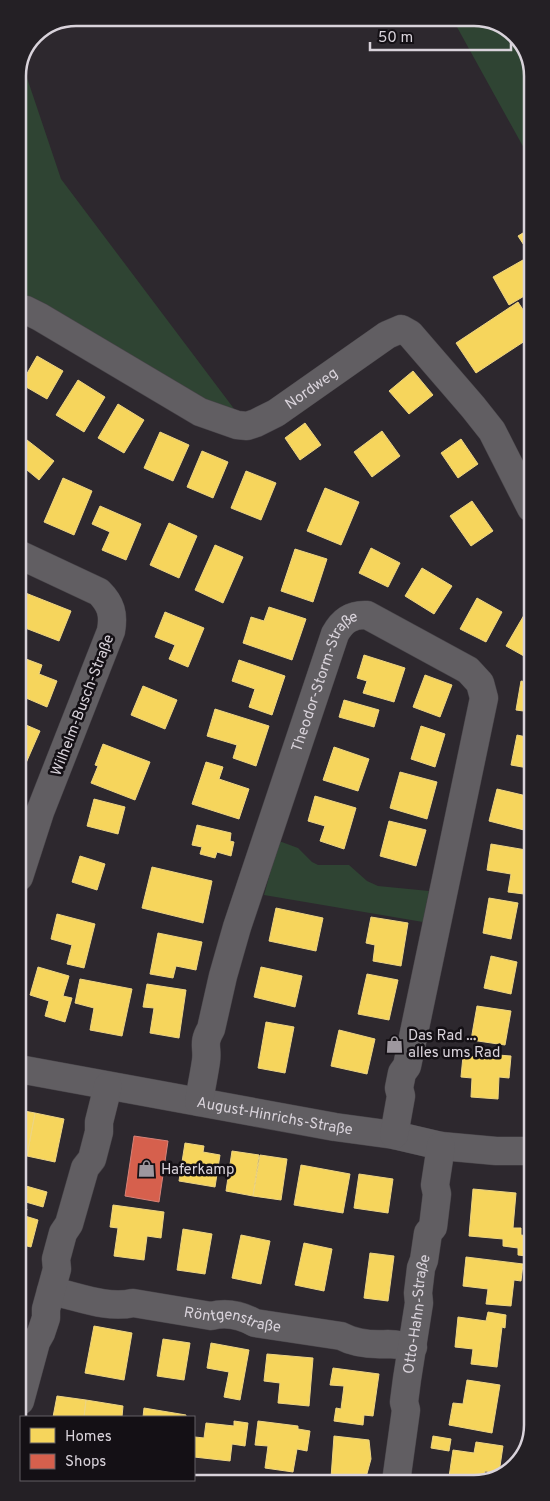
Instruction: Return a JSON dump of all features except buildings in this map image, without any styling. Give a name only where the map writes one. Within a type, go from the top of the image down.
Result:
[{"type":"street","name":"Nordweg","points":[[26,310],[200,412],[225,422],[247,426],[266,419],[387,335],[401,329],[410,334],[492,431],[524,494]]},
{"type":"street","name":"Wilhelm-Busch-Straße","points":[[26,558],[93,588],[108,602],[112,613],[112,631],[29,807],[26,828]]},
{"type":"street","name":"Theodor-Storm-Straße","points":[[199,1102],[206,1058],[204,1050],[207,1036],[211,1030],[229,951],[335,634],[347,620],[360,615],[367,615],[468,670],[480,683],[484,698],[407,1066],[402,1073],[399,1088],[401,1096],[394,1135]]},
{"type":"street","name":"August-Hinrichs-Straße","points":[[26,1070],[326,1126],[394,1135],[440,1146],[496,1151],[524,1151]]},
{"type":"street","points":[[26,1379],[36,1342],[42,1334],[46,1309],[57,1269],[56,1259],[63,1233],[69,1224],[85,1168],[92,1159],[108,1086]]},
{"type":"street","name":"Otto-Hahn-Straße","points":[[397,1475],[406,1410],[404,1402],[406,1379],[413,1347],[419,1303],[418,1293],[421,1268],[428,1233],[433,1227],[437,1194],[435,1185],[440,1146]]},
{"type":"street","name":"Röntgenstraße","points":[[51,1291],[122,1306],[133,1303],[211,1316],[221,1313],[245,1317],[255,1323],[341,1336],[350,1341],[378,1346],[389,1344],[413,1347]]},
{"type":"green space","points":[[456,26],[477,26],[493,30],[511,43],[520,57],[524,76],[524,148]]},
{"type":"green space","points":[[26,75],[61,179],[247,426],[26,305]]},
{"type":"green space","points":[[279,841],[298,848],[312,862],[318,865],[349,865],[367,881],[378,886],[429,891],[423,922],[264,895]]},
{"type":"place","name":"Das Rad ... alles ums Rad","points":[[394,1044]]},
{"type":"place","name":"Haferkamp","points":[[147,1169]]}]
